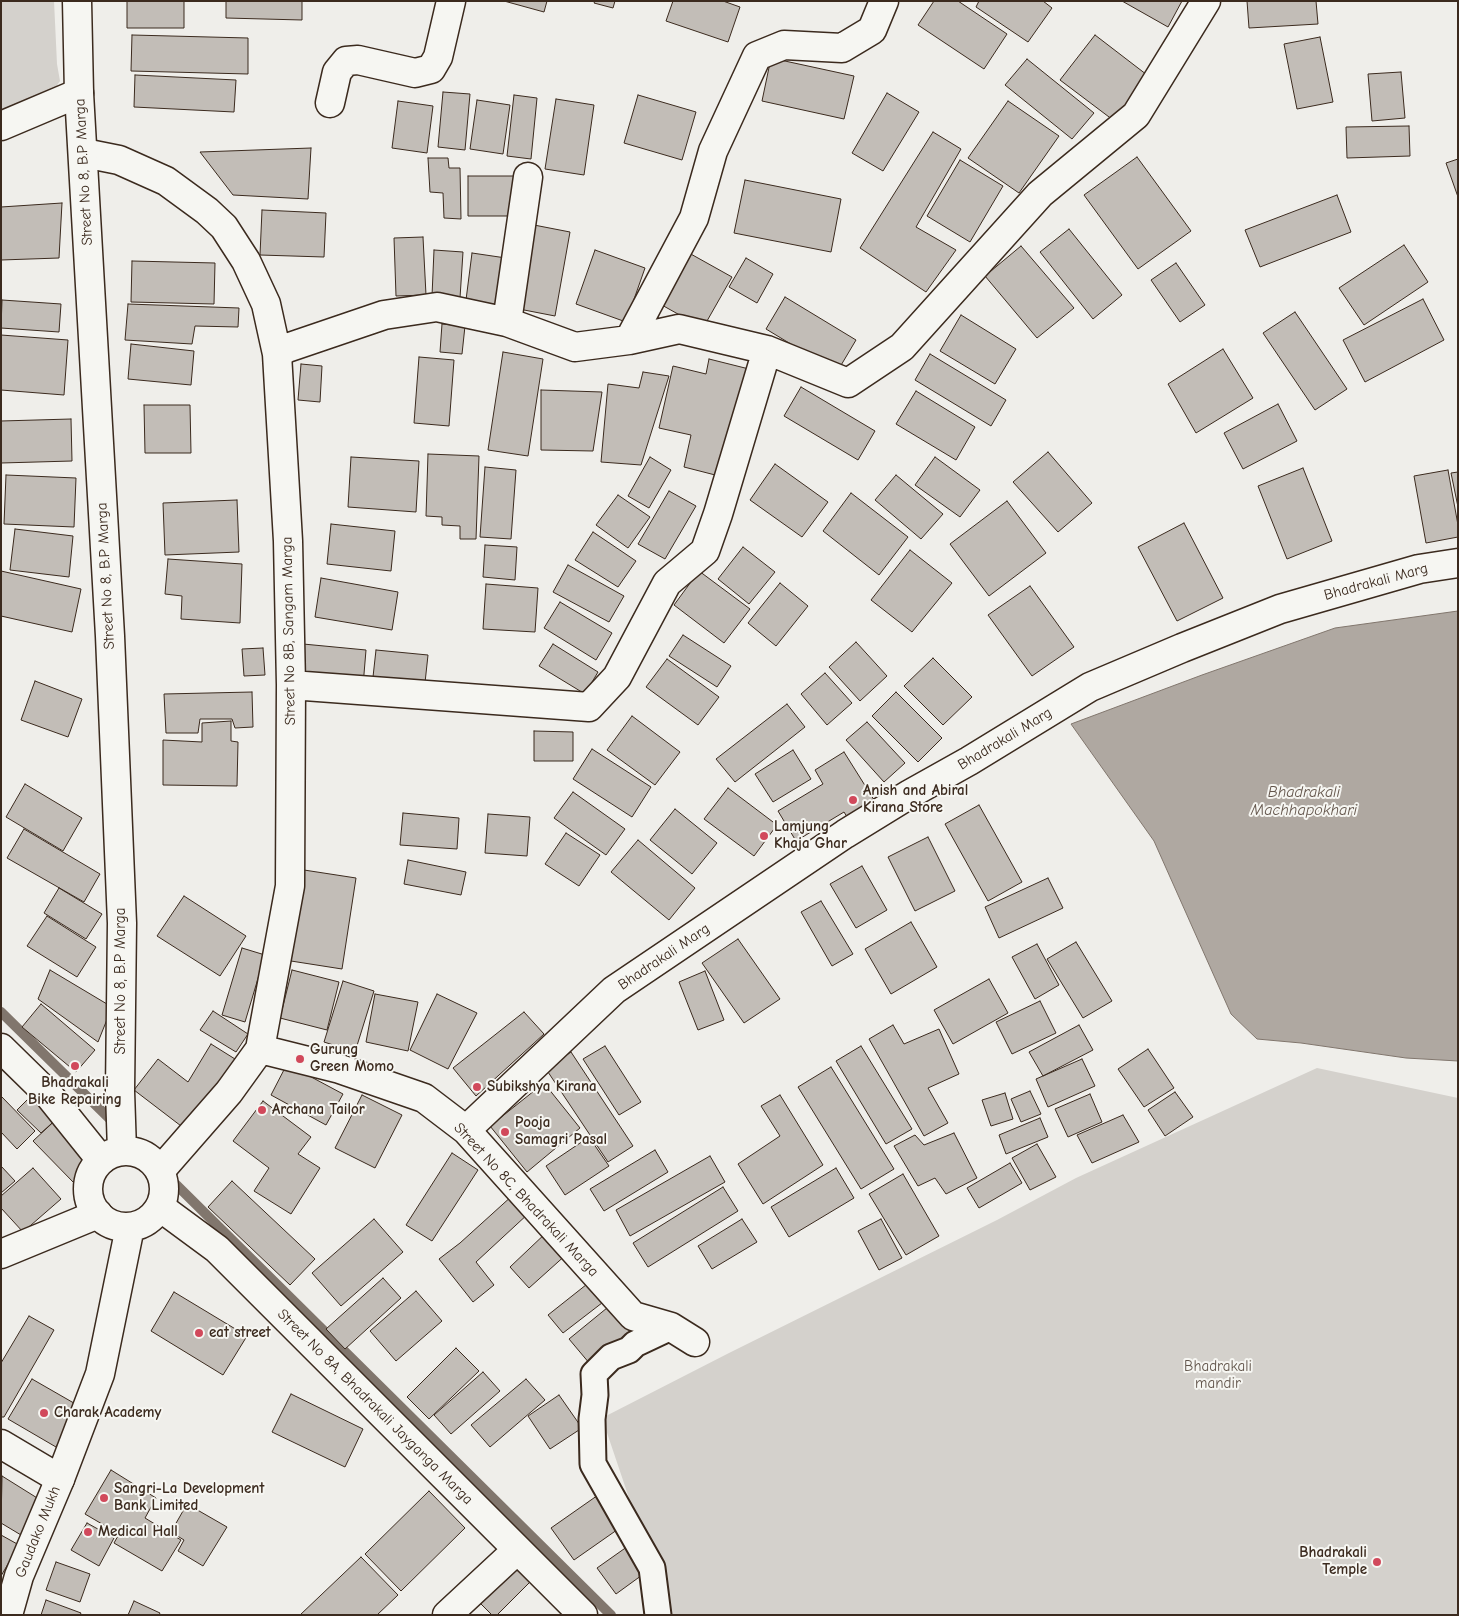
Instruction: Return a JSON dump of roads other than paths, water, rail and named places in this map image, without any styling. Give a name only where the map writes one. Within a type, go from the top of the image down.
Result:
[{"type":"street","name":"Street No 8, B.P Marga","points":[[77,1],[79,93],[84,153],[110,646],[122,923],[120,1091],[112,1156]]},
{"type":"street","points":[[330,103],[337,72],[346,62],[358,60],[415,73],[431,69],[438,57],[451,1]]},
{"type":"street","points":[[629,340],[694,218],[713,151],[757,56],[784,46],[842,48],[872,30],[884,1]]},
{"type":"street","points":[[277,354],[288,348],[384,315],[437,307],[507,322],[575,347],[629,340],[679,329],[767,350],[848,383],[902,347],[1040,194],[1136,115],[1206,1]]},
{"type":"street","points":[[1,126],[79,93]]},
{"type":"street","name":"Street No 8B, Sangam Marga","points":[[84,153],[119,160],[166,181],[207,211],[224,227],[246,261],[266,304],[277,354],[288,541],[291,685],[290,886],[260,1049],[230,1092],[160,1171]]},
{"type":"street","points":[[507,322],[528,177]]},
{"type":"street","points":[[291,685],[432,697],[589,707],[617,677],[667,583],[705,551],[718,514],[767,350]]},
{"type":"street","name":"Bhadrakali Marg","points":[[466,1130],[614,990],[845,834],[1090,688],[1182,648],[1280,609],[1419,569],[1458,563]]},
{"type":"street","points":[[1,1048],[112,1156]]},
{"type":"street","name":"Street No 8C, Bhadrakali Marga","points":[[260,1049],[340,1069],[424,1098],[466,1130],[633,1316],[671,1327],[695,1342]]},
{"type":"street","points":[[133,1151],[144,1155],[154,1162],[160,1171],[164,1184],[164,1196],[160,1207],[152,1217],[142,1224],[130,1227],[107,1222],[98,1214],[92,1204],[89,1180],[94,1169],[112,1156],[133,1151]]},
{"type":"street","name":"Street No 8A, Bhadrakali Jayganga Marga","points":[[160,1207],[217,1249],[583,1615]]},
{"type":"street","points":[[1,1254],[98,1214]]},
{"type":"street","points":[[1,1444],[60,1479],[100,1374],[130,1227]]},
{"type":"street","points":[[658,1615],[652,1568],[593,1464],[594,1374],[610,1357],[629,1350],[635,1344],[671,1327]]},
{"type":"street","name":"Gaudako Mukh","points":[[8,1615],[19,1576],[60,1479]]},
{"type":"street","points":[[447,1615],[517,1550]]},
{"type":"water","name":"Bhadrakali Machhapokhari","points":[[1458,611],[1458,1061],[1406,1058],[1301,1043],[1257,1039],[1231,1014],[1154,841],[1071,724],[1335,628]]},
{"type":"waterway","points":[[1,1012],[116,1125]]},
{"type":"waterway","points":[[126,1135],[611,1615]]},
{"type":"place","name":"Anish and Abiral Kirana Store","points":[[853,800]]},
{"type":"place","name":"Lamjung Khaja Ghar","points":[[764,836]]},
{"type":"place","name":"Gurung Green Momo","points":[[300,1059]]},
{"type":"place","name":"Bhadrakali Bike Repairing","points":[[75,1066]]},
{"type":"place","name":"Subikshya Kirana","points":[[477,1087]]},
{"type":"place","name":"Archana Tailor","points":[[262,1110]]},
{"type":"place","name":"Pooja Samagri Pasal","points":[[505,1132]]},
{"type":"place","name":"eat street","points":[[199,1333]]},
{"type":"place","name":"Charak Academy","points":[[44,1413]]},
{"type":"place","name":"Sangri-La Development Bank Limited","points":[[104,1498]]},
{"type":"place","name":"Medical Hall","points":[[88,1532]]},
{"type":"place","name":"Bhadrakali Temple","points":[[1377,1562]]},
{"type":"park label","name":"Bhadrakali mandir","points":[[1218,1376]]}]
